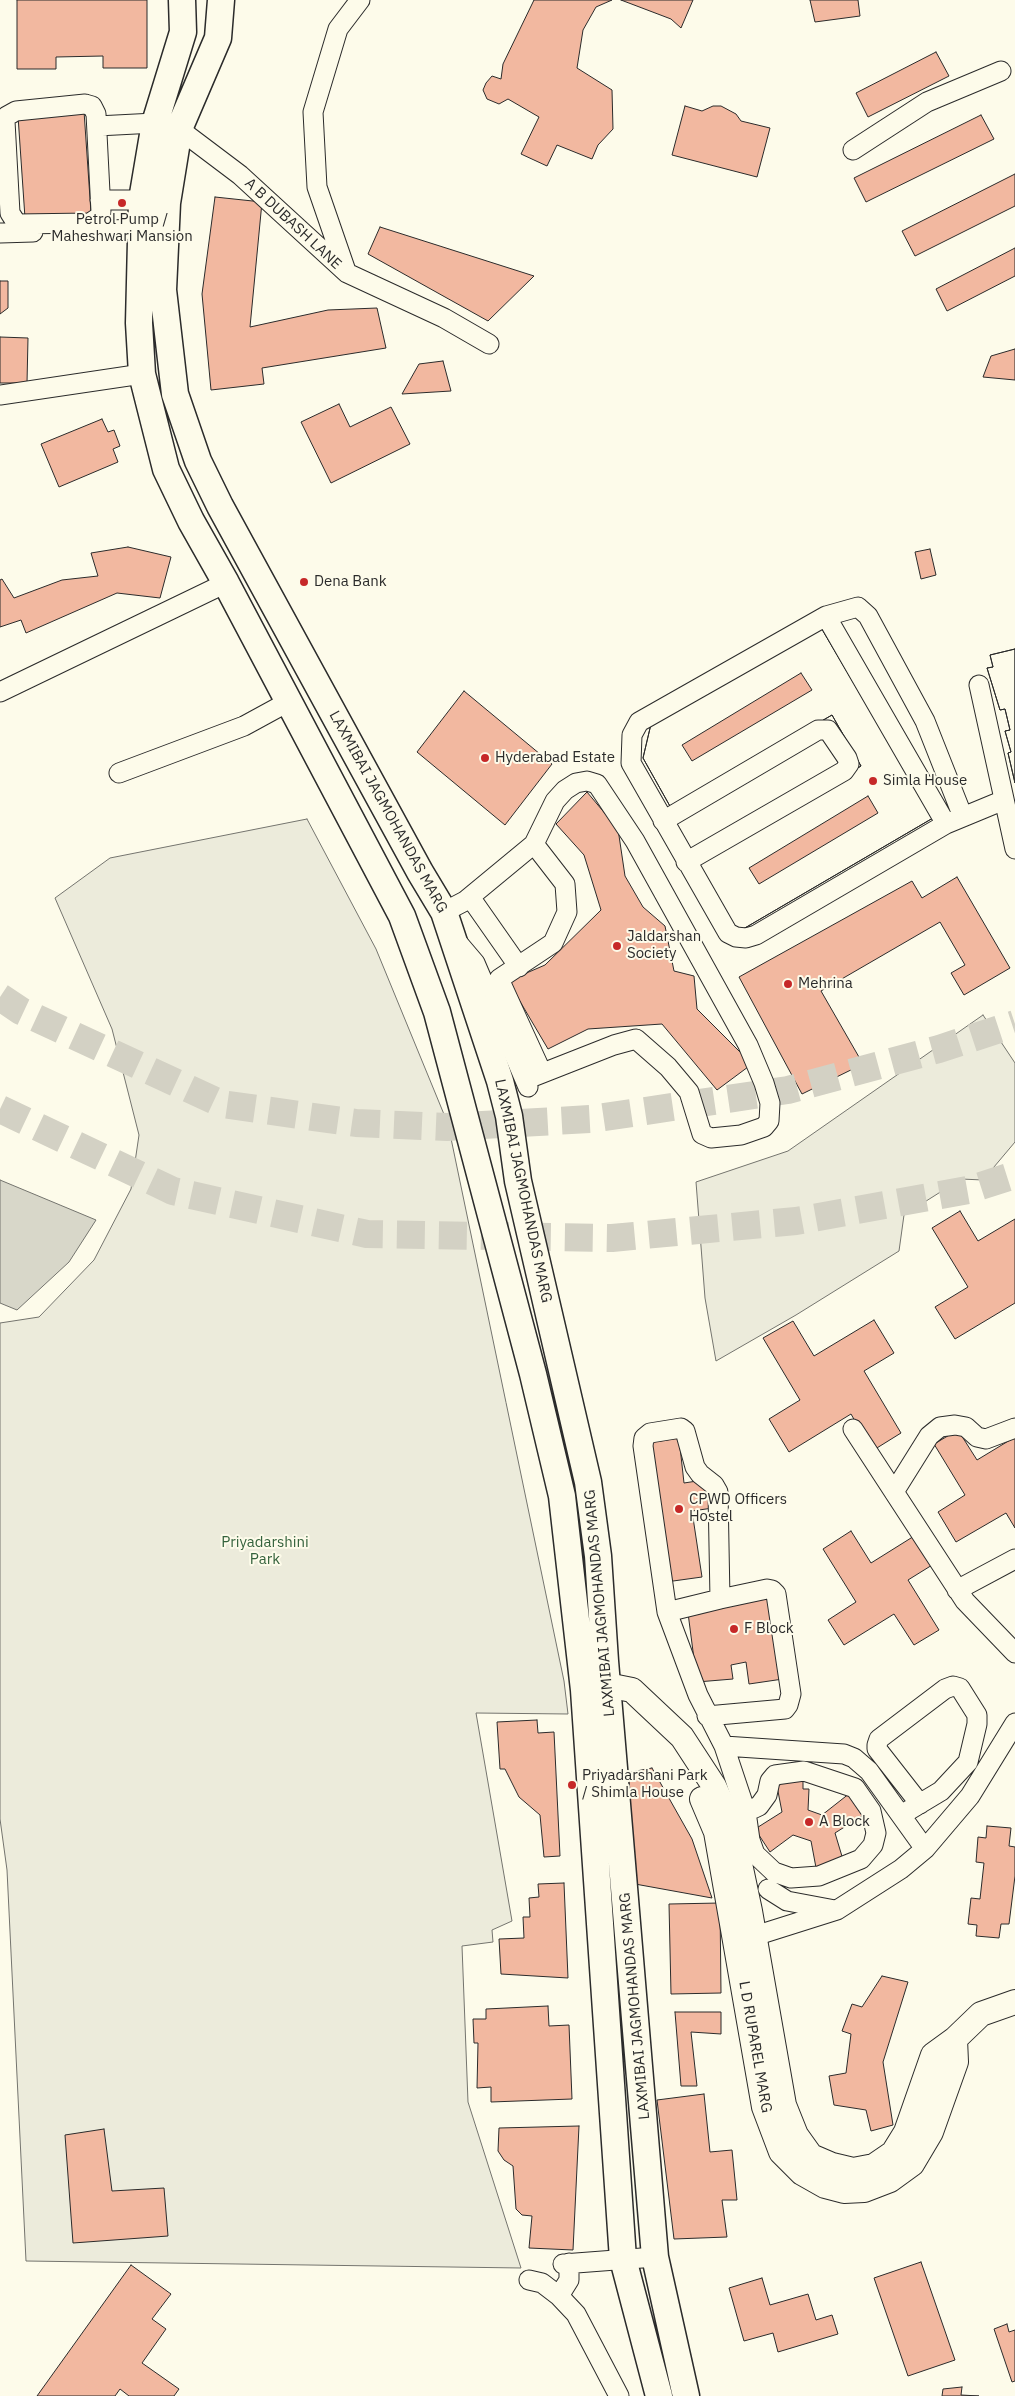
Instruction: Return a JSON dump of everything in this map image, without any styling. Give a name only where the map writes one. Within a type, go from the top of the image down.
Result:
[{"type":"main road","name":"LAXMIBAI JAGMOHANDAS MARG","points":[[182,0],[183,32],[167,126],[142,200],[139,323],[142,374],[166,469],[402,916],[437,1012],[533,1374],[562,1496],[596,1689],[641,2085],[655,2257],[686,2396]]},
{"type":"main road","name":"LAXMIBAI JAGMOHANDAS MARG","points":[[221,0],[218,38],[167,126],[167,203],[163,290],[175,394],[198,461],[236,536],[420,872],[444,912],[500,1082],[509,1116],[518,1181],[588,1482],[598,1556],[596,1689],[611,2089],[622,2259],[659,2396]]},
{"type":"main road","points":[[272,672],[301,655]]},
{"type":"main road","points":[[611,2089],[641,2085]]},
{"type":"street","points":[[346,273],[317,187],[313,112],[338,29],[360,0]]},
{"type":"street","points":[[853,150],[927,102],[1001,71]]},
{"type":"street","points":[[90,104],[94,110],[96,126],[100,200],[99,217],[90,223],[17,224],[10,214],[5,121],[7,116],[16,112],[90,104]]},
{"type":"street","points":[[96,126],[167,126]]},
{"type":"street","name":"A B DUBASH LANE","points":[[167,126],[240,174],[346,273],[444,318],[490,344]]},
{"type":"street","points":[[100,200],[142,200]]},
{"type":"street","points":[[0,233],[140,229]]},
{"type":"street","points":[[0,395],[142,374]]},
{"type":"street","points":[[206,547],[236,536]]},
{"type":"street","points":[[0,692],[226,583]]},
{"type":"street","points":[[963,817],[925,721],[868,616],[858,607],[826,616],[639,722],[632,736],[631,764],[728,933],[736,937],[746,938],[756,935],[946,824],[963,817],[1004,800]]},
{"type":"street","points":[[826,616],[946,824]]},
{"type":"street","points":[[979,685],[1015,849]]},
{"type":"street","points":[[119,773],[244,726],[288,702]]},
{"type":"street","points":[[663,821],[818,730],[828,730],[847,758],[849,764],[844,771],[686,862]]},
{"type":"street","points":[[444,912],[470,897],[534,844],[555,801],[564,790],[576,783],[587,781],[597,784],[635,841],[748,1045],[770,1103],[769,1120],[764,1127],[741,1135],[711,1138],[702,1134],[689,1092],[668,1067],[636,1039],[614,1045],[532,1080]]},
{"type":"street","points":[[532,1080],[499,979],[553,943],[567,912],[565,884],[534,844]]},
{"type":"street","points":[[470,897],[519,967]]},
{"type":"street","points":[[453,937],[476,963],[532,1080]]},
{"type":"street","points":[[894,1492],[929,1436],[940,1427],[955,1425],[966,1427],[976,1437],[986,1439],[1015,1428]]},
{"type":"street","points":[[720,1599],[718,1492],[714,1485],[700,1474],[695,1466],[685,1431],[681,1428],[650,1433],[644,1438],[643,1446],[667,1612],[707,1716],[724,1746],[746,1812],[750,1840],[755,1854],[774,1872],[792,1878],[819,1876],[860,1859],[873,1845],[876,1833],[871,1811],[855,1788],[804,1771],[776,1775],[770,1781],[767,1795],[759,1806],[746,1812]]},
{"type":"street","points":[[853,1429],[957,1590],[971,1608],[1015,1653]]},
{"type":"street","points":[[957,1590],[1015,1559]]},
{"type":"street","points":[[667,1612],[767,1589],[772,1590],[776,1594],[791,1694],[788,1705],[785,1709],[707,1716]]},
{"type":"street","points":[[901,1815],[920,1804],[941,1791],[968,1762],[977,1724],[977,1714],[960,1688],[953,1686],[945,1689],[879,1739],[877,1749],[920,1804]]},
{"type":"street","name":"L D RUPAREL MARG","points":[[596,1689],[632,1690],[666,1724],[671,1745],[707,1790],[716,1832],[745,1939],[764,2108],[782,2152],[802,2173],[825,2186],[844,2191],[864,2190],[890,2180],[912,2164],[931,2132],[953,2071],[956,2062],[955,2039],[981,2014],[1015,2002]]},
{"type":"street","points":[[745,1939],[837,1910],[901,1869],[925,1849],[970,1796],[1015,1723]]},
{"type":"street","points":[[724,1746],[844,1754],[854,1758],[869,1771],[925,1849]]},
{"type":"street","points":[[787,1901],[792,1878]]},
{"type":"street","points":[[768,1889],[787,1901],[837,1910]]},
{"type":"street","points":[[559,2296],[569,2280],[566,2264],[655,2257]]},
{"type":"street","points":[[529,2280],[542,2283],[559,2296],[576,2314],[618,2396]]},
{"type":"green space","name":"Priyadarshini Park","points":[[307,819],[376,949],[448,1124],[564,1681],[568,1714],[476,1713],[512,1921],[492,1930],[493,1942],[462,1946],[468,2102],[521,2268],[26,2261],[7,1870],[0,1819],[0,1323],[39,1317],[94,1260],[131,1189],[139,1135],[112,1029],[55,898],[110,858]]},
{"type":"green space","points":[[983,1015],[1015,1063],[1015,1142],[983,1180],[961,1179],[904,1215],[899,1251],[796,1315],[716,1361],[705,1298],[696,1182],[788,1151]]},
{"type":"shaded area","points":[[0,1180],[96,1220],[69,1262],[17,1310],[0,1303]]},
{"type":"building","points":[[17,0],[147,0],[147,68],[103,68],[103,56],[56,57],[56,69],[17,69]]},
{"type":"building","points":[[534,0],[612,0],[596,7],[583,30],[577,68],[612,90],[613,129],[598,145],[592,159],[557,145],[547,166],[521,154],[539,117],[508,99],[499,104],[487,99],[483,90],[492,76],[501,79],[503,64]]},
{"type":"building","points":[[621,0],[693,0],[681,28],[671,19]]},
{"type":"building","points":[[810,0],[858,0],[860,16],[815,22]]},
{"type":"building","points":[[936,52],[949,76],[868,117],[856,93]]},
{"type":"building","points":[[685,106],[702,111],[713,106],[721,106],[736,114],[741,121],[770,128],[757,177],[672,155]]},
{"type":"building","points":[[84,111],[91,213],[25,218],[18,116]]},
{"type":"building","points":[[981,115],[994,139],[866,202],[854,178]]},
{"type":"building","points":[[1015,174],[1015,206],[915,256],[902,231]]},
{"type":"building","points":[[215,197],[262,202],[250,327],[328,310],[377,308],[386,348],[262,368],[264,384],[211,390],[202,294]]},
{"type":"building","points":[[380,227],[534,276],[488,321],[368,254]]},
{"type":"building","points":[[1015,248],[1015,276],[947,311],[936,289]]},
{"type":"building","points":[[0,281],[8,281],[8,308],[0,314]]},
{"type":"building","points":[[0,337],[28,338],[27,383],[0,383]]},
{"type":"building","points":[[1015,349],[1015,380],[983,377],[991,356]]},
{"type":"building","points":[[443,361],[451,391],[402,394],[419,364]]},
{"type":"building","points":[[339,404],[350,427],[391,407],[410,444],[331,483],[301,422]]},
{"type":"building","points":[[102,419],[108,432],[114,430],[120,446],[113,449],[118,462],[59,487],[41,444]]},
{"type":"building","points":[[128,547],[171,557],[160,598],[117,593],[26,633],[21,620],[0,627],[0,580],[2,579],[14,598],[62,580],[98,576],[91,553]]},
{"type":"building","points":[[930,549],[936,575],[921,579],[915,552]]},
{"type":"building","name":"Simla House","points":[[819,624],[933,818],[738,932],[699,865],[861,766],[832,715],[671,808],[643,758],[651,724]],"holes":[[[801,673],[812,690],[692,761],[682,745]],[[868,796],[878,813],[759,884],[749,868]]]},
{"type":"building","name":"Simla House","points":[[819,624],[933,818],[738,932],[699,865],[861,766],[832,715],[671,808],[643,758],[651,724]]},
{"type":"building","points":[[1015,649],[1015,783],[1008,753],[1011,752],[1005,731],[1010,730],[1005,709],[1000,710],[987,668],[993,667],[990,655]]},
{"type":"building","points":[[1015,649],[1015,783],[1008,753],[1011,752],[1005,731],[1010,730],[1005,709],[1000,710],[987,668],[993,667],[990,655]]},
{"type":"building","name":"Hyderabad Estate","points":[[464,691],[552,764],[505,825],[417,752]]},
{"type":"building","name":"Jaldarshan Society","points":[[587,792],[618,829],[625,876],[643,907],[665,926],[674,971],[694,976],[697,1009],[752,1064],[717,1090],[662,1024],[588,1029],[548,1049],[508,981],[545,965],[601,910],[584,855],[556,824]]},
{"type":"building","name":"Mehrina","points":[[957,877],[1010,968],[964,995],[951,973],[965,965],[940,922],[821,991],[863,1064],[802,1094],[739,977],[912,881],[922,898]]},
{"type":"building","points":[[960,1211],[978,1241],[1015,1219],[1015,1303],[955,1339],[935,1307],[968,1287],[932,1228]]},
{"type":"building","points":[[874,1320],[894,1353],[864,1371],[901,1433],[872,1451],[851,1414],[789,1452],[769,1419],[800,1400],[763,1338],[793,1321],[814,1356]]},
{"type":"building","points":[[958,1430],[977,1460],[1015,1437],[1015,1528],[1006,1513],[956,1542],[938,1512],[965,1495],[934,1444]]},
{"type":"building","name":"CPWD Officers Hostel","points":[[679,1438],[684,1483],[697,1481],[711,1490],[713,1508],[692,1511],[702,1577],[666,1582],[647,1443]]},
{"type":"building","points":[[851,1531],[871,1563],[919,1533],[937,1562],[908,1580],[939,1630],[914,1645],[894,1614],[844,1645],[828,1620],[856,1602],[823,1549]]},
{"type":"building","name":"F Block","points":[[773,1592],[783,1679],[749,1684],[746,1662],[731,1665],[733,1679],[697,1682],[688,1613]]},
{"type":"building","points":[[537,1720],[538,1733],[554,1732],[560,1856],[544,1857],[540,1815],[519,1797],[505,1769],[500,1769],[497,1722]]},
{"type":"building","points":[[652,1768],[692,1839],[712,1898],[635,1884],[621,1774]]},
{"type":"building","name":"A Block","points":[[803,1776],[803,1789],[809,1789],[808,1810],[822,1815],[850,1793],[865,1814],[835,1833],[844,1863],[817,1873],[811,1841],[793,1835],[770,1852],[755,1829],[782,1812],[776,1781]]},
{"type":"building","points":[[987,1826],[1011,1828],[1009,1846],[1015,1847],[1015,1876],[1009,1924],[1001,1924],[999,1938],[976,1936],[977,1925],[968,1924],[971,1898],[980,1899],[984,1863],[976,1862],[978,1837],[986,1838]]},
{"type":"building","points":[[564,1883],[568,1978],[501,1974],[499,1939],[524,1938],[523,1917],[530,1917],[529,1898],[539,1897],[538,1884]]},
{"type":"building","points":[[720,1903],[721,1993],[671,1994],[669,1904]]},
{"type":"building","points":[[882,1976],[908,1982],[883,2062],[893,2125],[871,2131],[866,2110],[834,2105],[829,2076],[846,2073],[851,2034],[842,2031],[852,2004],[862,2007]]},
{"type":"building","points":[[548,2006],[549,2026],[569,2025],[572,2099],[491,2102],[491,2087],[477,2088],[478,2043],[474,2043],[473,2019],[486,2019],[486,2009]]},
{"type":"building","points":[[675,2012],[721,2012],[721,2034],[691,2032],[697,2086],[681,2086]]},
{"type":"building","points":[[704,2094],[710,2152],[732,2150],[737,2200],[722,2200],[727,2237],[674,2239],[657,2100]]},
{"type":"building","points":[[579,2126],[573,2250],[529,2248],[532,2216],[522,2215],[516,2209],[513,2166],[504,2160],[498,2151],[499,2128]]},
{"type":"building","points":[[104,2129],[112,2191],[164,2188],[168,2236],[73,2243],[65,2135]]},
{"type":"building","points":[[921,2262],[955,2360],[908,2376],[874,2278]]},
{"type":"building","points":[[131,2265],[171,2294],[152,2319],[166,2329],[142,2363],[179,2389],[174,2396],[129,2396],[120,2389],[115,2396],[37,2396]]},
{"type":"building","points":[[762,2278],[770,2305],[808,2294],[816,2320],[832,2315],[838,2334],[778,2352],[773,2333],[744,2341],[729,2288]]},
{"type":"building","points":[[1007,2324],[1009,2332],[1015,2330],[1015,2381],[1012,2382],[994,2329]]},
{"type":"building","points":[[962,2387],[961,2395],[979,2396],[942,2396],[943,2389]]},
{"type":"tunnel","points":[[0,997],[21,1011],[222,1104],[356,1123],[447,1127],[591,1119],[788,1090],[939,1049],[1015,1024]]},
{"type":"tunnel","points":[[0,1109],[173,1191],[367,1234],[612,1238],[796,1221],[968,1190],[1015,1175]]},
{"type":"place","name":"Petrol Pump / Maheshwari Mansion","points":[[122,203]]},
{"type":"place","name":"Dena Bank","points":[[304,582]]},
{"type":"place","name":"Hyderabad Estate","points":[[485,758]]},
{"type":"place","name":"Simla House","points":[[873,781]]},
{"type":"place","name":"Jaldarshan Society","points":[[617,946]]},
{"type":"place","name":"Mehrina","points":[[788,984]]},
{"type":"place","name":"CPWD Officers Hostel","points":[[679,1509]]},
{"type":"place","name":"F Block","points":[[734,1629]]},
{"type":"place","name":"Priyadarshani Park / Shimla House","points":[[572,1785]]},
{"type":"place","name":"A Block","points":[[809,1822]]}]
